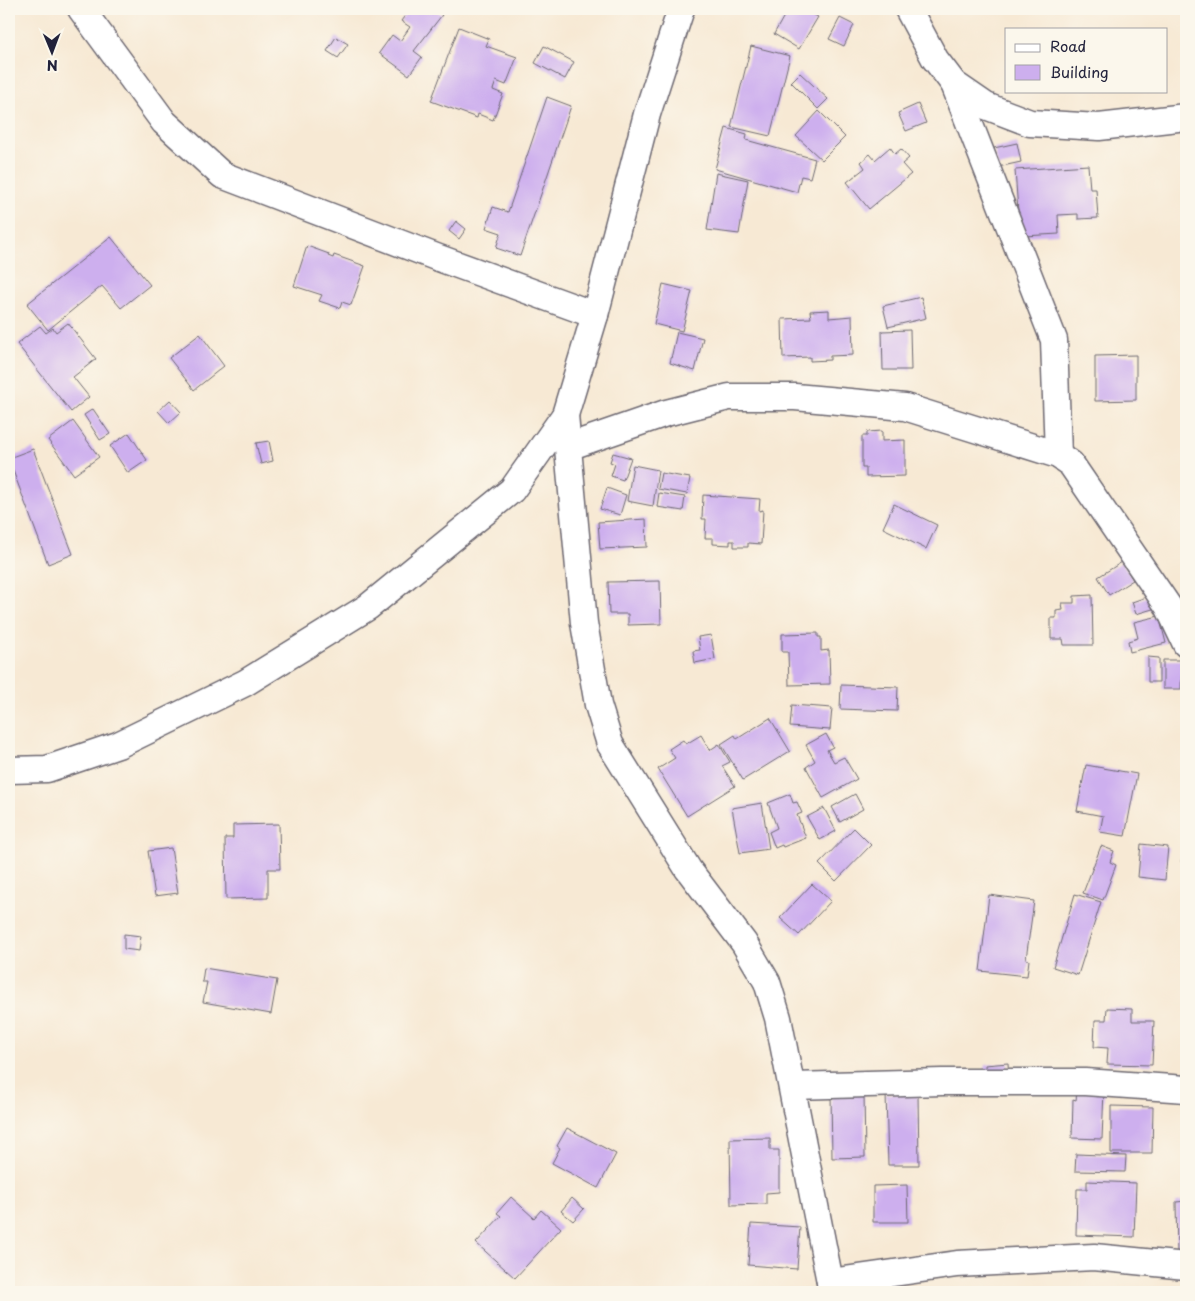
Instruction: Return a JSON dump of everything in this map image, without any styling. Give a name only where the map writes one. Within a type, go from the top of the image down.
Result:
[{"type":"street","points":[[81,9],[164,122],[222,175],[427,254],[595,315]]},
{"type":"street","points":[[9,770],[47,769],[118,745],[246,683],[368,607],[512,490],[565,415],[595,315],[646,114],[681,9]]},
{"type":"street","points":[[908,9],[935,58],[954,84],[1054,340],[1058,455]]},
{"type":"street","points":[[954,84],[986,106],[1030,123],[1099,127],[1186,117]]},
{"type":"street","points":[[568,447],[666,413],[729,397],[795,397],[906,407],[1058,455],[1071,464],[1168,606],[1186,644]]},
{"type":"street","points":[[565,415],[584,623],[598,705],[610,744],[688,869],[744,943],[767,982],[778,1018],[793,1086],[831,1287],[957,1264],[1094,1257],[1186,1266]]},
{"type":"street","points":[[793,1086],[942,1082],[1085,1082],[1186,1089]]},
{"type":"building","points":[[410,9],[434,9],[442,15],[414,51],[422,57],[409,75],[379,53],[392,35],[400,41],[410,27],[401,21]]},
{"type":"building","points":[[788,9],[803,9],[818,17],[799,49],[774,34]]},
{"type":"building","points":[[840,18],[854,25],[844,46],[829,39]]},
{"type":"building","points":[[459,27],[489,39],[486,46],[517,57],[506,85],[496,81],[493,90],[503,94],[493,120],[478,114],[477,118],[431,101]]},
{"type":"building","points":[[336,37],[348,44],[338,58],[327,51]]},
{"type":"building","points":[[544,46],[574,62],[565,79],[535,63]]},
{"type":"building","points":[[751,46],[790,56],[770,136],[731,127]]},
{"type":"building","points":[[800,73],[828,99],[818,109],[791,82]]},
{"type":"building","points":[[547,97],[571,106],[520,256],[496,248],[501,233],[486,228],[493,207],[508,212]]},
{"type":"building","points":[[918,104],[926,123],[906,131],[898,113]]},
{"type":"building","points":[[819,111],[845,137],[822,160],[796,136]]},
{"type":"building","points":[[726,128],[747,134],[746,140],[815,159],[810,178],[801,176],[797,192],[715,169]]},
{"type":"building","points":[[1017,143],[1021,162],[998,167],[994,148]]},
{"type":"building","points":[[890,147],[895,154],[901,149],[909,158],[902,164],[911,174],[869,209],[847,182],[865,168],[861,162],[870,154],[875,160]]},
{"type":"building","points":[[1088,165],[1090,189],[1096,189],[1098,218],[1078,219],[1078,214],[1058,215],[1059,234],[1024,236],[1023,225],[1019,225],[1015,170]]},
{"type":"building","points":[[716,173],[748,180],[739,234],[707,230]]},
{"type":"building","points":[[456,221],[466,229],[459,239],[449,231]]},
{"type":"building","points":[[111,237],[150,285],[121,308],[102,286],[48,330],[27,304]]},
{"type":"building","points":[[307,246],[329,254],[328,256],[333,258],[334,255],[365,266],[351,305],[342,302],[340,308],[319,301],[322,295],[294,286]]},
{"type":"building","points":[[663,284],[692,291],[682,331],[654,324]]},
{"type":"building","points":[[921,297],[926,318],[888,327],[883,306]]},
{"type":"building","points":[[829,310],[829,318],[852,316],[853,355],[830,356],[830,360],[810,361],[810,357],[783,358],[782,319],[811,318],[810,311]]},
{"type":"building","points":[[68,323],[96,359],[73,377],[89,397],[71,412],[17,344],[40,326],[46,333],[53,328],[56,332]]},
{"type":"building","points":[[910,330],[911,370],[883,370],[882,331]]},
{"type":"building","points":[[677,332],[703,338],[695,371],[670,363]]},
{"type":"building","points":[[200,334],[224,366],[194,390],[169,358]]},
{"type":"building","points":[[1136,355],[1136,400],[1095,401],[1095,356]]},
{"type":"building","points":[[170,400],[181,412],[169,423],[158,411]]},
{"type":"building","points":[[93,409],[110,434],[100,440],[84,415]]},
{"type":"building","points":[[73,421],[99,457],[74,475],[48,440]]},
{"type":"building","points":[[882,431],[882,441],[905,440],[905,476],[866,477],[866,468],[862,468],[862,436],[867,436],[867,432]]},
{"type":"building","points":[[129,433],[147,460],[128,473],[110,446]]},
{"type":"building","points":[[269,441],[273,461],[261,464],[256,443]]},
{"type":"building","points":[[33,449],[73,554],[48,564],[9,460],[9,458]]},
{"type":"building","points":[[613,453],[631,458],[623,480],[611,476],[615,464],[610,462]]},
{"type":"building","points":[[633,465],[658,470],[653,506],[627,501]]},
{"type":"building","points":[[661,473],[690,478],[687,494],[658,489]]},
{"type":"building","points":[[607,488],[626,495],[620,515],[600,509]]},
{"type":"building","points":[[659,493],[685,497],[683,511],[657,507]]},
{"type":"building","points":[[703,495],[760,499],[759,511],[763,510],[761,544],[748,543],[748,547],[734,547],[734,541],[730,541],[730,545],[713,544],[713,538],[705,538],[706,519],[702,519]]},
{"type":"building","points":[[894,504],[937,525],[926,549],[883,528]]},
{"type":"building","points":[[646,519],[647,547],[600,549],[598,522]]},
{"type":"building","points":[[1122,562],[1133,580],[1109,595],[1098,577]]},
{"type":"building","points":[[660,581],[661,624],[628,625],[628,614],[609,614],[608,582]]},
{"type":"building","points":[[1092,595],[1093,645],[1064,645],[1063,639],[1051,639],[1051,618],[1056,618],[1056,611],[1063,610],[1062,603],[1074,603],[1074,596]]},
{"type":"building","points":[[1152,595],[1156,608],[1136,614],[1132,602]]},
{"type":"building","points":[[1159,616],[1166,643],[1130,652],[1128,641],[1138,638],[1134,622]]},
{"type":"building","points":[[818,633],[818,637],[821,637],[821,651],[829,650],[830,684],[789,685],[788,652],[782,652],[782,634]]},
{"type":"building","points":[[711,635],[715,659],[695,663],[693,651],[700,650],[698,637]]},
{"type":"building","points":[[1148,657],[1159,658],[1159,682],[1148,682]]},
{"type":"building","points":[[1163,660],[1182,660],[1181,689],[1163,689]]},
{"type":"building","points":[[841,685],[898,687],[897,711],[840,709]]},
{"type":"building","points":[[792,705],[832,708],[830,730],[790,727]]},
{"type":"building","points":[[770,718],[790,751],[743,780],[721,744],[735,735],[737,739]]},
{"type":"building","points":[[826,734],[833,747],[827,750],[834,762],[844,757],[857,779],[823,798],[806,767],[815,761],[806,745]]},
{"type":"building","points":[[701,735],[710,750],[719,744],[730,762],[722,766],[735,786],[687,816],[658,769],[675,758],[669,749],[683,740],[686,744]]},
{"type":"building","points":[[1086,765],[1137,774],[1125,836],[1100,832],[1103,816],[1077,811]]},
{"type":"building","points":[[790,794],[793,803],[797,802],[802,813],[797,815],[806,838],[783,847],[782,845],[775,848],[769,832],[777,828],[768,803]]},
{"type":"building","points":[[855,794],[863,809],[840,822],[832,807]]},
{"type":"building","points":[[762,803],[769,849],[740,853],[732,808]]},
{"type":"building","points":[[824,808],[836,831],[820,840],[807,817]]},
{"type":"building","points":[[279,824],[280,869],[268,869],[268,898],[226,899],[225,838],[233,838],[233,825]]},
{"type":"building","points":[[854,828],[871,845],[836,881],[819,864]]},
{"type":"building","points":[[1186,835],[1186,863],[1181,862]]},
{"type":"building","points":[[1141,844],[1168,847],[1165,880],[1138,877]]},
{"type":"building","points":[[1101,846],[1114,851],[1110,862],[1116,865],[1103,900],[1083,893]]},
{"type":"building","points":[[171,848],[178,893],[155,896],[148,851]]},
{"type":"building","points":[[812,884],[831,901],[799,935],[780,918]]},
{"type":"building","points":[[1075,894],[1101,902],[1078,975],[1053,967]]},
{"type":"building","points":[[989,895],[1034,901],[1026,959],[1029,960],[1027,976],[980,971]]},
{"type":"building","points":[[124,934],[141,936],[139,951],[124,949]]},
{"type":"building","points":[[204,968],[277,980],[271,1014],[203,1002],[207,982],[202,982]]},
{"type":"building","points":[[1107,1008],[1132,1009],[1132,1021],[1154,1021],[1152,1065],[1107,1064],[1108,1048],[1094,1047],[1095,1020],[1106,1020]]},
{"type":"building","points":[[1008,1063],[1009,1078],[986,1080],[985,1065]]},
{"type":"building","points":[[1104,1090],[1102,1139],[1072,1138],[1073,1099],[1076,1100],[1077,1092]]},
{"type":"building","points":[[864,1093],[865,1157],[832,1158],[831,1094]]},
{"type":"building","points":[[886,1094],[918,1094],[919,1165],[888,1165]]},
{"type":"building","points":[[1111,1106],[1153,1107],[1152,1153],[1111,1153]]},
{"type":"building","points":[[567,1128],[616,1154],[598,1188],[552,1163],[560,1148],[557,1146]]},
{"type":"building","points":[[770,1138],[770,1150],[779,1150],[779,1192],[766,1193],[766,1204],[731,1205],[730,1139]]},
{"type":"building","points":[[1076,1154],[1126,1156],[1125,1172],[1075,1171]]},
{"type":"building","points":[[1087,1181],[1136,1183],[1134,1237],[1076,1235],[1077,1189],[1087,1189]]},
{"type":"building","points":[[907,1185],[908,1222],[873,1222],[873,1186]]},
{"type":"building","points":[[511,1197],[534,1218],[541,1210],[561,1228],[515,1278],[476,1243],[501,1216],[497,1213]]},
{"type":"building","points":[[572,1198],[584,1209],[573,1221],[561,1211]]},
{"type":"building","points":[[1186,1201],[1186,1255],[1177,1255],[1176,1202]]},
{"type":"building","points":[[751,1224],[800,1227],[797,1269],[748,1265]]}]
